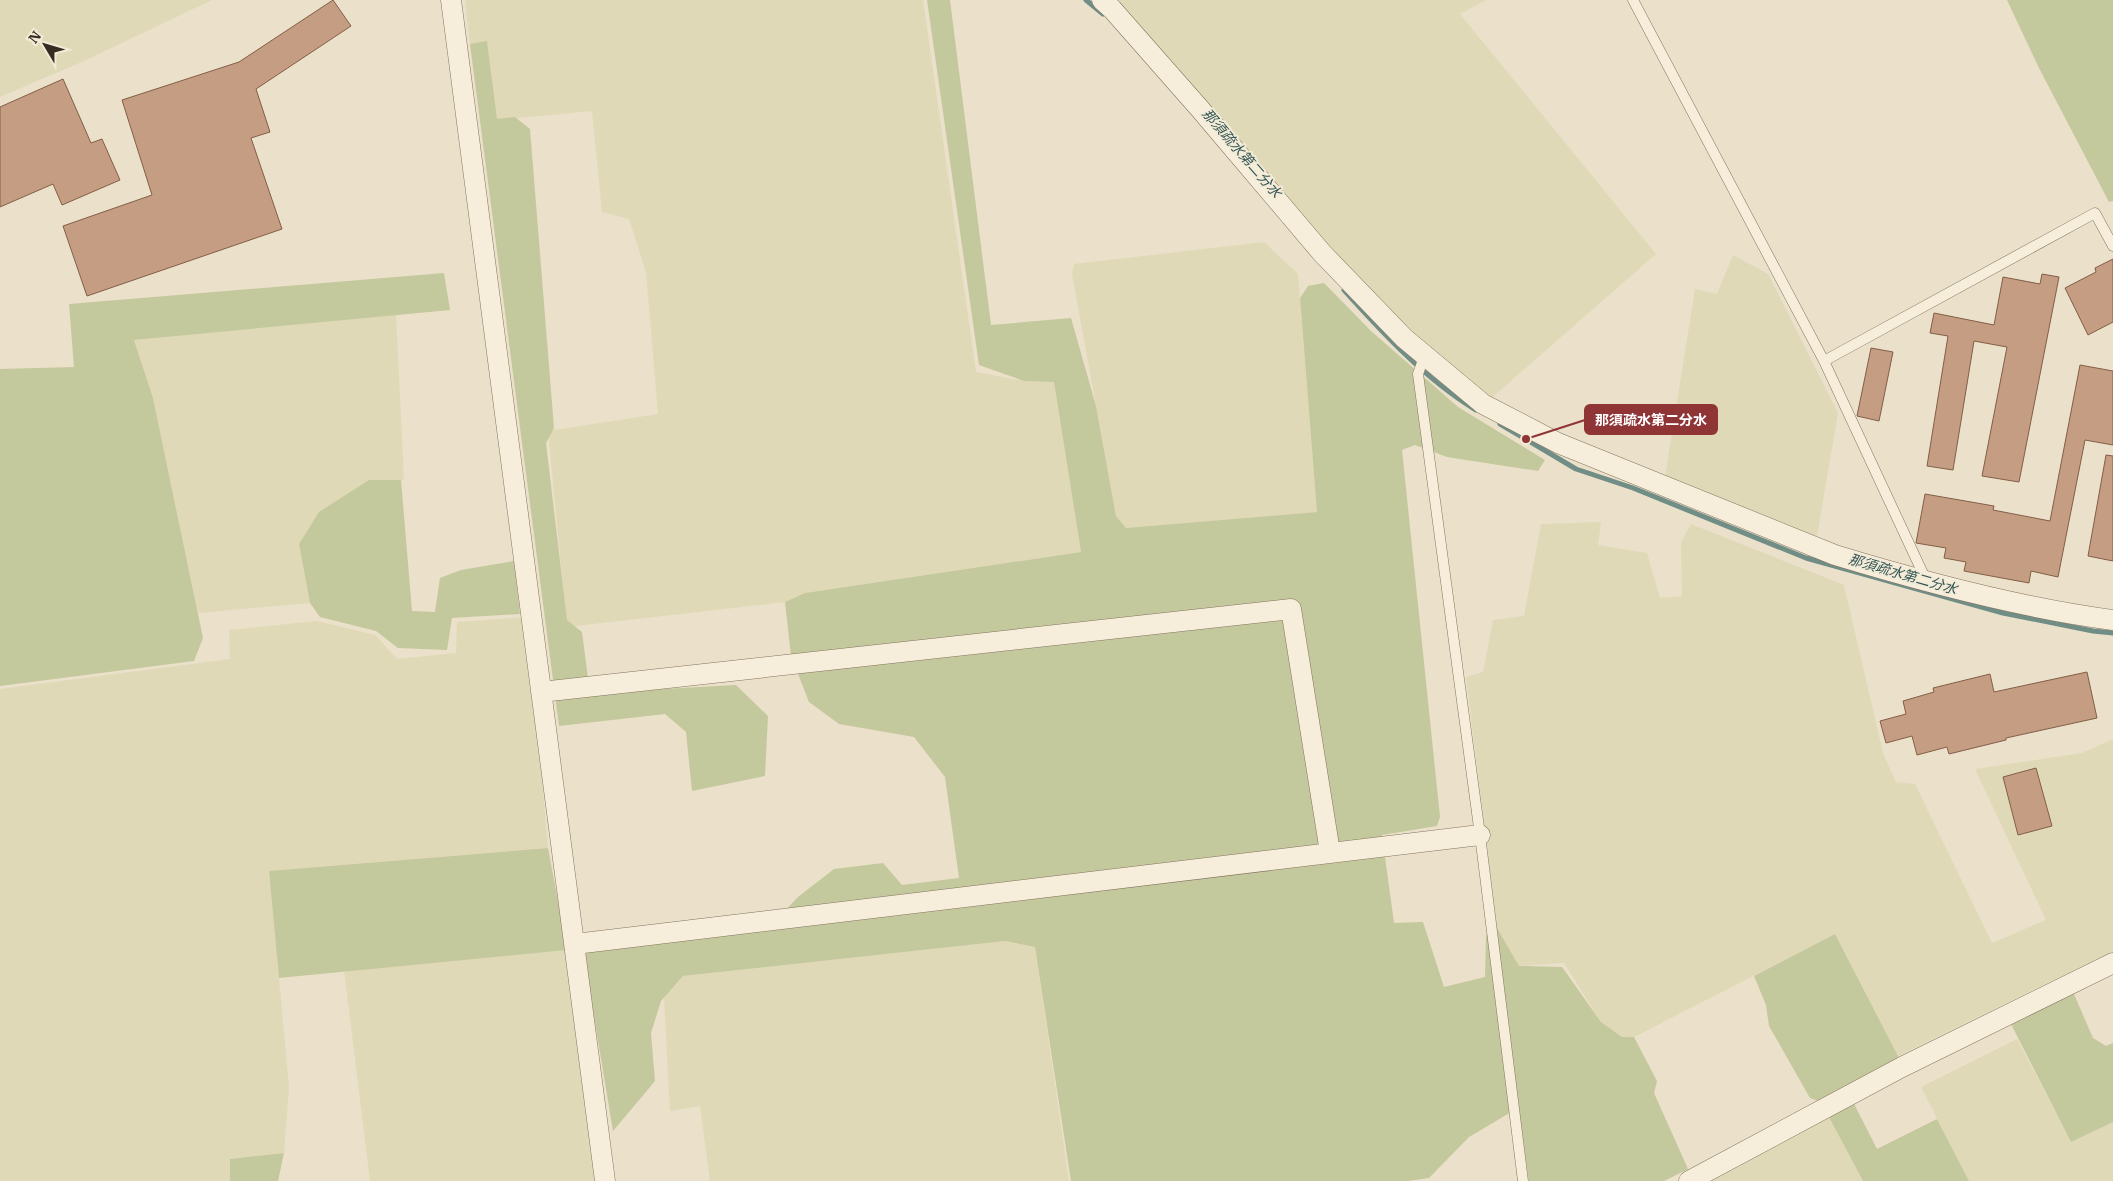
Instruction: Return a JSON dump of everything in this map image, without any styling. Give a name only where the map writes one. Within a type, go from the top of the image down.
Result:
[{"type":"street","points":[[451,0],[605,1181]]},
{"type":"street","points":[[1102,0],[1200,109],[1322,253],[1398,333],[1483,404],[1558,443],[1835,555],[1926,580],[2068,614],[2113,620]]},
{"type":"street","points":[[541,692],[1291,609],[1330,852]]},
{"type":"street","points":[[575,944],[1480,835]]},
{"type":"street","points":[[1690,1181],[1902,1067],[2113,963]]},
{"type":"lane","points":[[1633,0],[1824,360],[1926,580]]},
{"type":"lane","points":[[1824,360],[2095,213],[2113,246]]},
{"type":"lane","points":[[1424,356],[1418,374],[1480,835],[1523,1181]]},
{"type":"shaded area","points":[[0,0],[212,0],[84,61],[0,97]]},
{"type":"shaded area","points":[[465,0],[923,0],[976,372],[1024,381],[1054,382],[1081,552],[805,593],[785,602],[567,627],[548,431],[658,414],[646,272],[629,219],[602,212],[592,111],[497,120],[487,42],[470,44]]},
{"type":"shaded area","points":[[1112,0],[1486,0],[1460,14],[1656,254],[1489,400],[1426,351],[1336,257]]},
{"type":"shaded area","points":[[1264,242],[1298,274],[1317,512],[1126,528],[1116,516],[1072,274],[1074,264]]},
{"type":"shaded area","points":[[1733,255],[1768,274],[1838,413],[1817,536],[1761,518],[1665,477],[1695,289],[1717,294]]},
{"type":"shaded area","points":[[396,314],[404,480],[369,480],[299,544],[310,603],[198,613],[153,398],[134,340]]},
{"type":"shaded area","points":[[1601,522],[1598,545],[1647,553],[1660,598],[1682,596],[1681,542],[1691,524],[1844,585],[1883,753],[1896,782],[1915,784],[1992,943],[2046,920],[1975,769],[2082,753],[2113,739],[2113,951],[1898,1056],[1835,934],[1634,1037],[1622,1037],[1601,1022],[1564,963],[1519,966],[1497,928],[1466,677],[1483,672],[1493,620],[1524,616],[1541,524]]},
{"type":"shaded area","points":[[528,617],[548,848],[269,871],[289,1087],[284,1153],[230,1159],[230,1181],[0,1181],[0,689],[230,659],[229,630],[317,621],[375,635],[397,659],[456,653],[457,622]]},
{"type":"shaded area","points":[[1005,941],[1035,947],[1069,1181],[710,1181],[700,1106],[670,1111],[664,997],[683,976]]},
{"type":"shaded area","points":[[567,950],[595,1181],[370,1181],[344,970]]},
{"type":"shaded area","points":[[2017,1039],[2071,1142],[2113,1122],[2113,1181],[1969,1181],[1921,1087]]},
{"type":"shaded area","points":[[1829,1116],[1863,1181],[1709,1181]]},
{"type":"green space","points":[[927,0],[950,0],[991,325],[1071,318],[1096,406],[1116,516],[1126,528],[1317,512],[1300,298],[1308,286],[1324,283],[1371,331],[1458,407],[1545,460],[1538,471],[1447,457],[1415,445],[1402,450],[1440,817],[1437,826],[1382,835],[1394,923],[1423,922],[1444,987],[1485,977],[1486,935],[1497,928],[1519,966],[1562,967],[1601,1022],[1622,1037],[1634,1037],[1657,1081],[1654,1093],[1688,1169],[1664,1181],[1529,1181],[1518,1108],[1469,1137],[1429,1178],[1408,1181],[1071,1181],[1035,947],[1005,941],[683,976],[661,1001],[651,1033],[655,1081],[613,1131],[583,950],[782,914],[798,897],[834,869],[883,863],[902,885],[959,878],[945,777],[914,737],[839,724],[809,702],[791,656],[785,602],[805,593],[1081,552],[1054,382],[1024,381],[979,365]]},
{"type":"green space","points":[[2007,0],[2113,0],[2113,201],[2109,202],[2039,68]]},
{"type":"green space","points":[[487,41],[497,119],[515,117],[530,129],[554,428],[546,443],[567,620],[582,632],[590,693],[736,685],[768,716],[765,776],[692,791],[686,732],[665,714],[559,726],[470,44]]},
{"type":"green space","points":[[444,273],[450,310],[134,340],[153,398],[203,638],[194,661],[0,686],[0,369],[74,367],[69,304]]},
{"type":"green space","points":[[369,480],[401,480],[412,611],[435,612],[440,578],[461,570],[514,561],[520,614],[452,618],[447,650],[398,648],[376,631],[320,617],[310,603],[299,544],[319,512]]},
{"type":"green space","points":[[548,848],[567,950],[279,978],[269,871]]},
{"type":"green space","points":[[1835,934],[1898,1056],[1897,1063],[1847,1090],[1877,1149],[1937,1119],[1969,1181],[1863,1181],[1821,1102],[1810,1098],[1769,1026],[1766,1005],[1754,976]]},
{"type":"green space","points":[[2073,992],[2093,1038],[2106,1046],[2113,1043],[2113,1122],[2071,1142],[2011,1024]]},
{"type":"green space","points":[[284,1153],[278,1181],[230,1181],[230,1159]]},
{"type":"building","points":[[333,0],[351,26],[256,89],[270,132],[251,138],[282,229],[87,296],[63,226],[152,195],[122,100],[239,62]]},
{"type":"building","points":[[63,79],[91,143],[102,139],[120,180],[62,205],[53,184],[0,207],[0,107]]},
{"type":"building","points":[[2113,259],[2113,322],[2088,335],[2065,288],[2096,272],[2095,268]]},
{"type":"building","points":[[2042,274],[2059,277],[2019,482],[1982,476],[2007,347],[1974,341],[1953,470],[1927,466],[1948,336],[1930,333],[1934,313],[1994,325],[2003,277],[2040,284]]},
{"type":"building","points":[[1871,348],[1893,352],[1879,421],[1857,416]]},
{"type":"building","points":[[2080,365],[2113,371],[2113,445],[2085,440],[2058,577],[2031,571],[2029,583],[1964,571],[1966,562],[1944,558],[1946,548],[1916,543],[1925,494],[1994,506],[1993,510],[2050,521]]},
{"type":"building","points":[[2106,455],[2113,456],[2113,561],[2088,556]]},
{"type":"building","points":[[2087,672],[2097,718],[2006,738],[2006,740],[1949,754],[1947,747],[1917,755],[1912,736],[1886,743],[1880,721],[1906,714],[1903,701],[1934,692],[1933,688],[1990,674],[1994,692]]},
{"type":"building","points":[[2036,768],[2052,826],[2018,835],[2003,777]]},
{"type":"waterway","name":"那須疏水第二分水","points":[[1086,0],[1103,14]]},
{"type":"waterway","name":"那須疏水第二分水","points":[[1344,290],[1389,339],[1422,370],[1476,410]]},
{"type":"waterway","name":"那須疏水第二分水","points":[[1500,424],[1576,469],[1633,488],[1806,558],[2003,613],[2093,631],[2113,633]]},
{"type":"place","name":"那須疏水第二分水","points":[[1526,439]]}]
